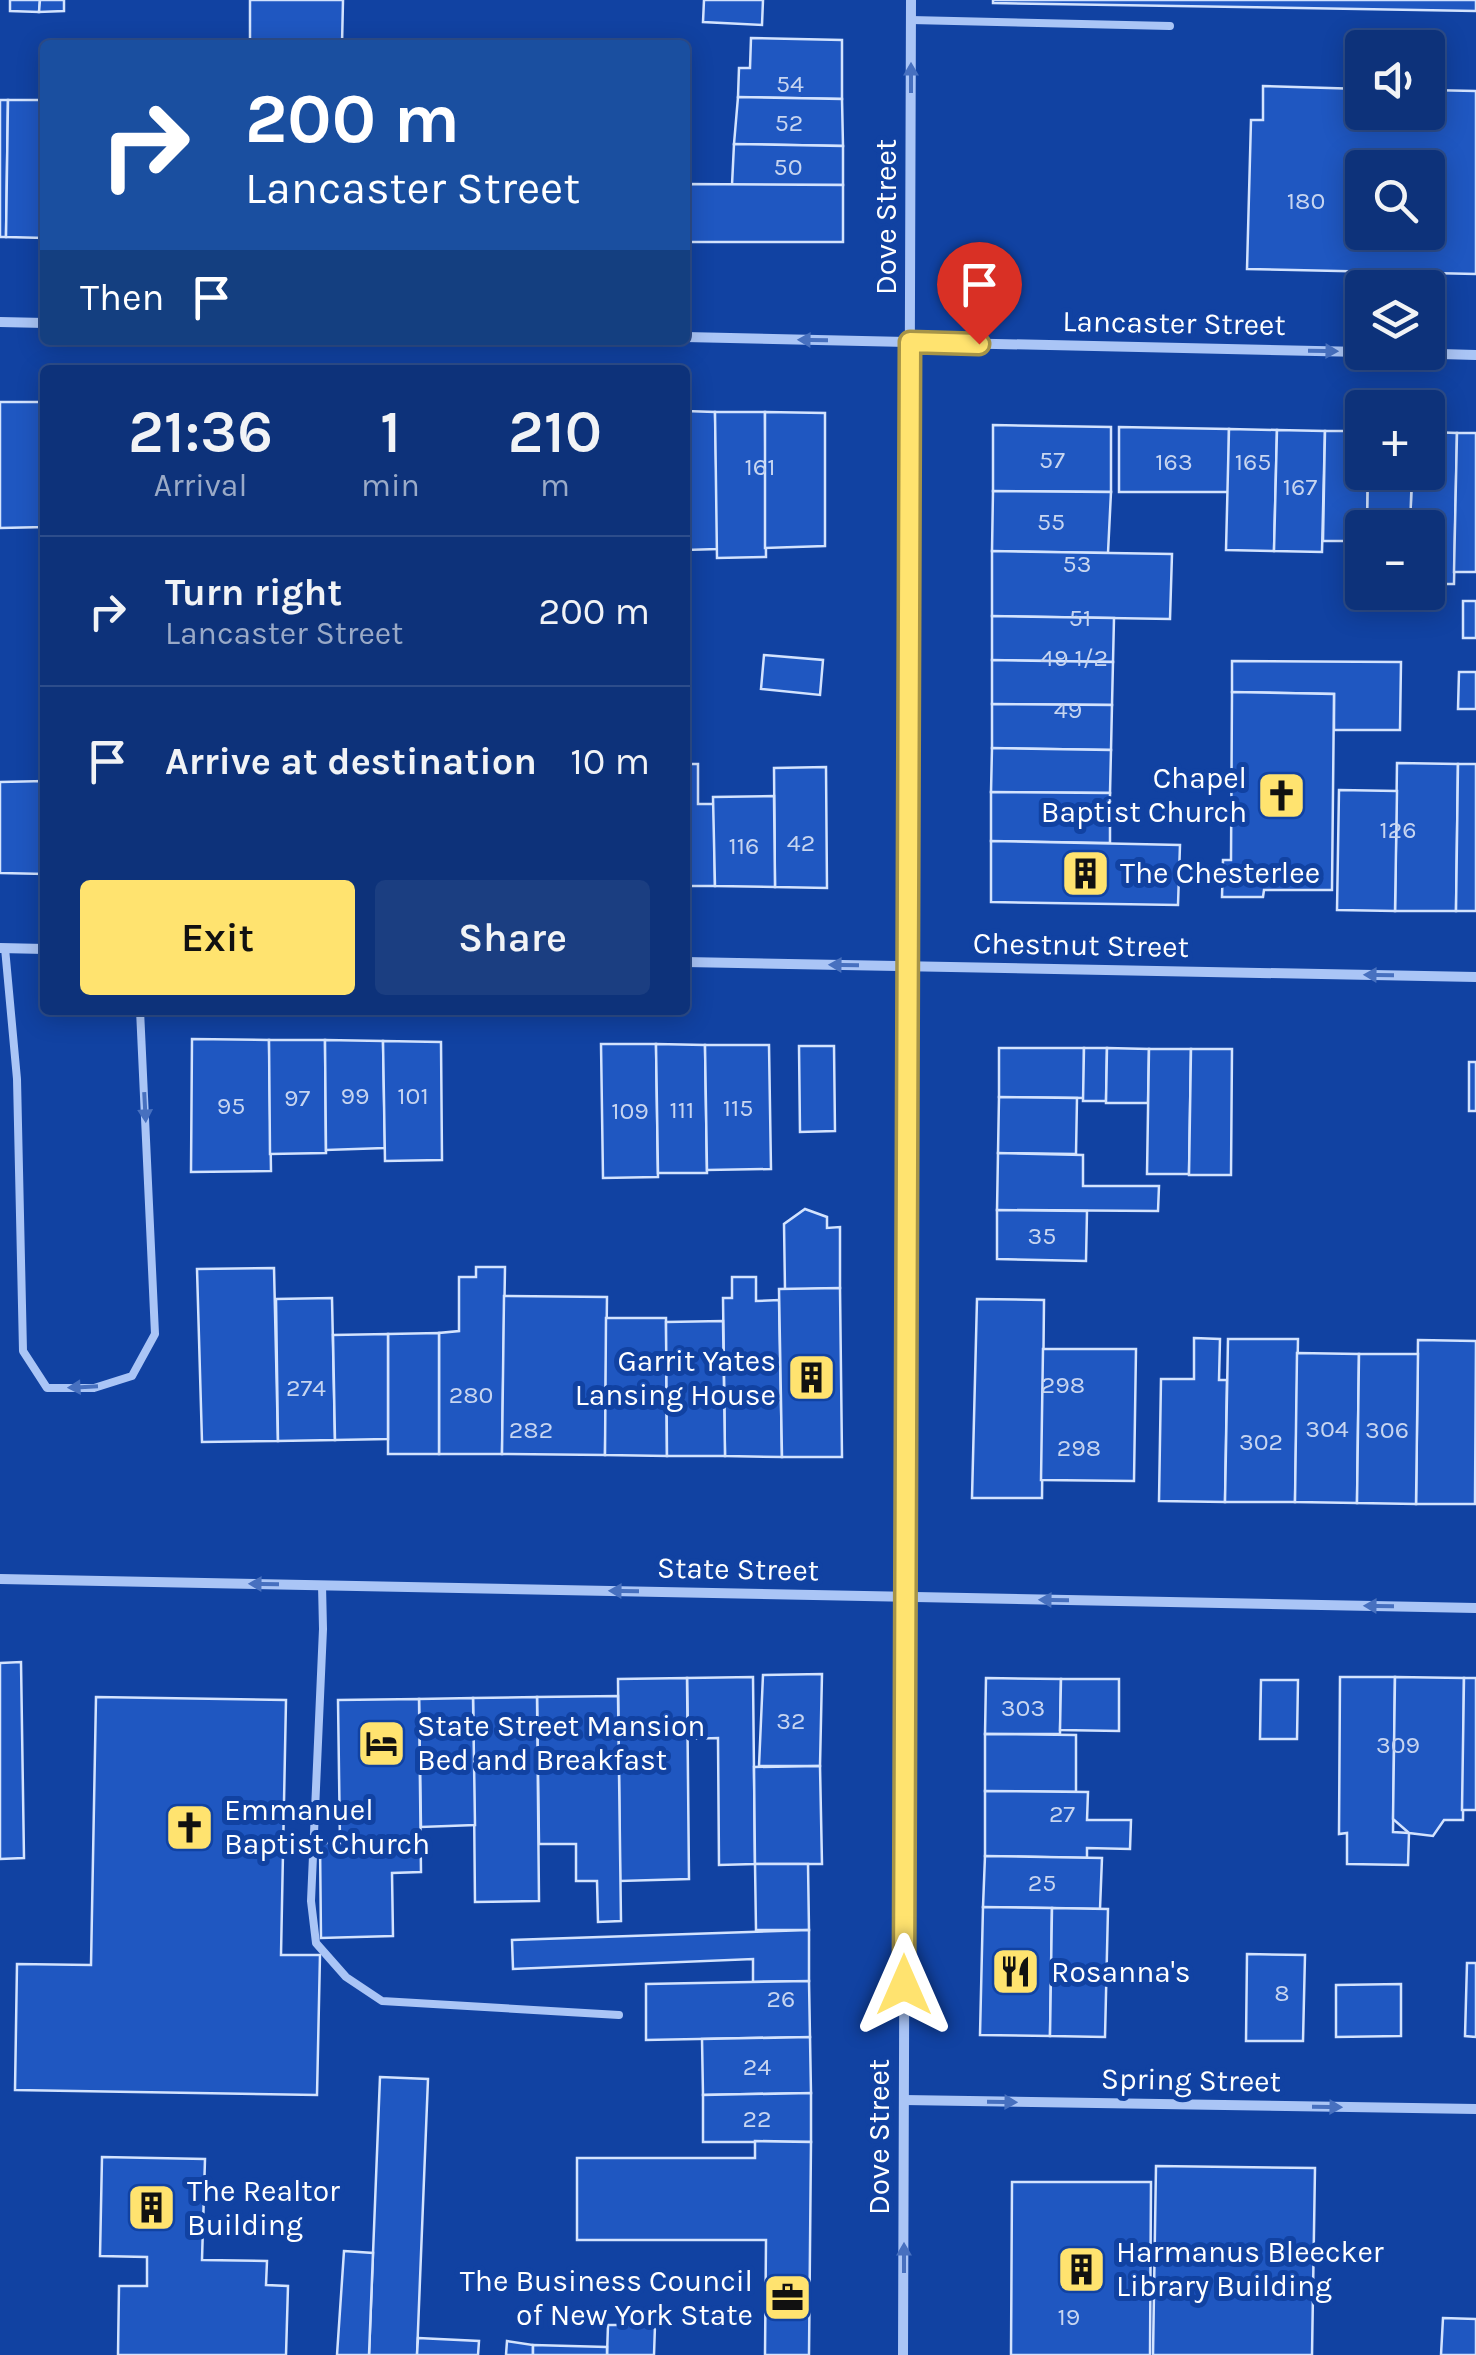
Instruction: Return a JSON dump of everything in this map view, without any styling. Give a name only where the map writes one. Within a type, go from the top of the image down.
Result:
[{"type":"street","name":"Dove Street","points":[[903,2355],[911,0]]},
{"type":"street","points":[[0,322],[40,323]]},
{"type":"street","name":"Lancaster Street","points":[[690,337],[1345,352]]},
{"type":"street","name":"Lancaster Street","points":[[1445,354],[1476,355]]},
{"type":"street","points":[[2,948],[40,949]]},
{"type":"street","name":"Chestnut Street","points":[[690,962],[1476,977]]},
{"type":"street","name":"State Street","points":[[0,1579],[1476,1608]]},
{"type":"street","name":"Spring Street","points":[[904,2100],[1476,2109]]},
{"type":"lane","points":[[911,20],[1170,26]]},
{"type":"lane","points":[[2,948],[17,1079],[23,1351],[47,1388],[94,1388],[132,1376],[155,1334],[140,1015]]},
{"type":"lane","points":[[322,1586],[324,1629],[311,1901],[316,1942],[346,1976],[382,2001],[619,2015]]},
{"type":"building","points":[[10,0],[40,0],[39,12],[10,11]]},
{"type":"building","points":[[40,0],[64,0],[64,11],[39,12]]},
{"type":"building","points":[[250,0],[343,0],[342,40],[250,40]]},
{"type":"building","points":[[704,0],[763,0],[762,25],[703,22]]},
{"type":"building","points":[[1476,0],[1476,11],[993,3]]},
{"type":"building","points":[[751,38],[842,40],[842,99],[738,97],[739,68],[750,68]]},
{"type":"building","points":[[1263,86],[1345,88],[1345,130],[1445,130],[1445,90],[1476,91],[1476,274],[1445,273],[1445,270],[1247,269],[1251,120],[1263,120]]},
{"type":"building","points":[[738,97],[842,99],[843,146],[734,144]]},
{"type":"building","points":[[0,100],[8,100],[6,237],[0,237]]},
{"type":"building","points":[[8,100],[40,100],[40,238],[6,237]]},
{"type":"building","points":[[734,144],[843,146],[843,185],[732,185]]},
{"type":"building","points":[[690,184],[843,185],[843,242],[690,242]]},
{"type":"building","points":[[0,402],[40,402],[40,527],[0,528]]},
{"type":"building","points":[[690,411],[715,412],[718,549],[690,550]]},
{"type":"building","points":[[715,412],[765,412],[766,557],[717,558]]},
{"type":"building","points":[[765,412],[825,413],[825,546],[765,548]]},
{"type":"building","points":[[993,425],[1111,427],[1111,492],[993,491]]},
{"type":"building","points":[[1119,427],[1229,429],[1229,492],[1119,492]]},
{"type":"building","points":[[1229,429],[1277,430],[1274,551],[1226,550]]},
{"type":"building","points":[[1277,430],[1325,431],[1322,552],[1274,551]]},
{"type":"building","points":[[1325,431],[1345,431],[1345,490],[1368,490],[1367,510],[1345,510],[1345,541],[1323,541]]},
{"type":"building","points":[[1445,433],[1457,433],[1454,584],[1445,584],[1445,510],[1411,510],[1411,490],[1445,490]]},
{"type":"building","points":[[1457,433],[1476,433],[1476,572],[1454,572]]},
{"type":"building","points":[[1368,490],[1411,490],[1411,510],[1367,510]]},
{"type":"building","points":[[993,491],[1111,492],[1108,553],[992,551]]},
{"type":"building","points":[[992,551],[1172,554],[1170,619],[992,616]]},
{"type":"building","points":[[1463,601],[1476,601],[1476,638],[1463,638]]},
{"type":"building","points":[[992,616],[1114,618],[1113,662],[992,660]]},
{"type":"building","points":[[764,655],[823,660],[820,695],[761,689]]},
{"type":"building","points":[[992,660],[1113,662],[1112,705],[992,704]]},
{"type":"building","points":[[1232,661],[1401,662],[1400,730],[1334,730],[1334,694],[1232,692]]},
{"type":"building","points":[[1459,672],[1476,672],[1476,709],[1458,709]]},
{"type":"building","name":"Chapel Baptist Church","points":[[1232,692],[1334,694],[1332,890],[1264,890],[1263,897],[1222,897],[1223,860],[1231,860]]},
{"type":"building","points":[[992,704],[1112,705],[1111,750],[992,748]]},
{"type":"building","points":[[992,748],[1111,750],[1110,793],[991,792]]},
{"type":"building","points":[[1397,763],[1458,764],[1456,911],[1395,911]]},
{"type":"building","points":[[690,764],[698,764],[698,804],[714,804],[715,886],[690,886]]},
{"type":"building","points":[[1458,764],[1476,764],[1476,911],[1456,911]]},
{"type":"building","points":[[826,767],[827,888],[775,887],[774,768]]},
{"type":"building","points":[[40,781],[40,874],[0,873],[0,782]]},
{"type":"building","points":[[1339,790],[1397,791],[1395,911],[1337,910]]},
{"type":"building","points":[[991,792],[1110,793],[1110,843],[991,841]]},
{"type":"building","points":[[774,796],[775,887],[715,886],[713,797]]},
{"type":"building","name":"The Chesterlee","points":[[991,841],[1180,845],[1178,905],[991,902]]},
{"type":"building","points":[[192,1039],[269,1040],[271,1171],[191,1172]]},
{"type":"building","points":[[269,1040],[325,1040],[326,1153],[270,1154]]},
{"type":"building","points":[[325,1040],[383,1041],[385,1148],[326,1150]]},
{"type":"building","points":[[383,1041],[441,1042],[442,1160],[385,1161]]},
{"type":"building","points":[[601,1044],[656,1044],[658,1177],[603,1178]]},
{"type":"building","points":[[656,1044],[705,1045],[707,1173],[658,1173]]},
{"type":"building","points":[[705,1045],[769,1045],[771,1169],[707,1170]]},
{"type":"building","points":[[799,1046],[834,1046],[835,1131],[800,1132]]},
{"type":"building","points":[[999,1048],[1084,1048],[1084,1098],[999,1097]]},
{"type":"building","points":[[1084,1048],[1107,1048],[1106,1101],[1083,1101]]},
{"type":"building","points":[[1107,1048],[1149,1049],[1148,1103],[1106,1103]]},
{"type":"building","points":[[1149,1049],[1191,1049],[1189,1174],[1147,1174]]},
{"type":"building","points":[[1191,1049],[1232,1049],[1231,1175],[1189,1175]]},
{"type":"building","points":[[1469,1062],[1476,1062],[1476,1111],[1469,1111]]},
{"type":"building","points":[[999,1097],[1077,1098],[1076,1154],[998,1153]]},
{"type":"building","points":[[998,1153],[1083,1155],[1083,1186],[1159,1186],[1158,1211],[997,1210]]},
{"type":"building","points":[[805,1209],[827,1217],[827,1228],[840,1227],[840,1288],[785,1290],[784,1224]]},
{"type":"building","points":[[997,1210],[1087,1211],[1086,1261],[997,1259]]},
{"type":"building","points":[[476,1267],[505,1267],[502,1454],[439,1454],[439,1333],[459,1331],[459,1277],[476,1277]]},
{"type":"building","points":[[274,1268],[278,1441],[202,1442],[197,1269]]},
{"type":"building","points":[[732,1277],[756,1277],[756,1301],[779,1300],[782,1457],[725,1456],[723,1298],[732,1298]]},
{"type":"building","name":"Garrit Yates Lansing House","points":[[840,1288],[842,1457],[782,1457],[779,1289]]},
{"type":"building","points":[[504,1296],[607,1297],[605,1455],[502,1454]]},
{"type":"building","points":[[332,1298],[335,1440],[278,1441],[276,1299]]},
{"type":"building","points":[[977,1299],[1044,1300],[1042,1498],[972,1498]]},
{"type":"building","points":[[606,1318],[666,1318],[667,1456],[605,1455]]},
{"type":"building","points":[[723,1321],[725,1456],[667,1456],[666,1322]]},
{"type":"building","points":[[439,1333],[439,1454],[388,1454],[388,1334]]},
{"type":"building","points":[[388,1334],[388,1439],[335,1440],[333,1335]]},
{"type":"building","points":[[1194,1338],[1220,1339],[1219,1380],[1227,1380],[1225,1502],[1159,1501],[1161,1379],[1194,1379]]},
{"type":"building","points":[[1228,1339],[1298,1339],[1295,1502],[1225,1502]]},
{"type":"building","points":[[1418,1340],[1476,1341],[1475,1504],[1416,1504]]},
{"type":"building","points":[[1043,1349],[1136,1349],[1134,1481],[1041,1480]]},
{"type":"building","points":[[1297,1353],[1359,1354],[1357,1503],[1295,1502]]},
{"type":"building","points":[[1359,1354],[1418,1354],[1416,1504],[1357,1503]]},
{"type":"building","points":[[21,1662],[24,1858],[0,1859],[0,1663]]},
{"type":"building","points":[[822,1674],[820,1766],[759,1766],[763,1675]]},
{"type":"building","points":[[753,1677],[755,1864],[719,1865],[718,1738],[688,1739],[687,1678]]},
{"type":"building","points":[[1340,1677],[1395,1677],[1393,1832],[1409,1833],[1408,1865],[1347,1864],[1347,1833],[1339,1834]]},
{"type":"building","points":[[1395,1677],[1464,1678],[1463,1820],[1444,1820],[1433,1836],[1409,1833],[1393,1819]]},
{"type":"building","points":[[687,1678],[689,1879],[620,1881],[618,1679]]},
{"type":"building","points":[[986,1678],[1061,1679],[1060,1734],[985,1734]]},
{"type":"building","points":[[1464,1678],[1476,1678],[1476,1810],[1462,1810]]},
{"type":"building","points":[[1061,1679],[1119,1679],[1119,1731],[1060,1730]]},
{"type":"building","points":[[1261,1680],[1298,1680],[1297,1739],[1260,1739]]},
{"type":"building","points":[[618,1696],[621,1921],[598,1922],[597,1881],[576,1881],[576,1844],[539,1844],[537,1697]]},
{"type":"building","name":"Emmanuel Baptist Church","points":[[96,1697],[286,1700],[281,1955],[320,1955],[317,2095],[15,2090],[17,1964],[91,1965]]},
{"type":"building","points":[[537,1697],[539,1901],[475,1902],[473,1698]]},
{"type":"building","points":[[473,1698],[475,1825],[421,1827],[419,1699]]},
{"type":"building","points":[[419,1699],[421,1872],[392,1873],[393,1936],[321,1938],[320,1843],[340,1843],[338,1700]]},
{"type":"building","points":[[985,1734],[1076,1735],[1076,1792],[985,1791]]},
{"type":"building","points":[[820,1766],[822,1864],[755,1864],[754,1767]]},
{"type":"building","points":[[985,1791],[1088,1792],[1087,1820],[1131,1820],[1130,1849],[1087,1848],[1087,1858],[985,1856]]},
{"type":"building","points":[[985,1856],[1102,1858],[1100,1909],[983,1907]]},
{"type":"building","points":[[755,1864],[808,1864],[809,1930],[756,1930]]},
{"type":"building","name":"Rosanna's","points":[[983,1907],[1052,1908],[1050,2036],[980,2035]]},
{"type":"building","points":[[1052,1908],[1108,1909],[1105,2037],[1050,2036]]},
{"type":"building","points":[[809,1930],[809,1981],[753,1982],[753,1959],[513,1969],[512,1940]]},
{"type":"building","points":[[1247,1954],[1305,1955],[1303,2041],[1246,2041]]},
{"type":"building","points":[[1467,1963],[1476,1963],[1476,2037],[1465,2036]]},
{"type":"building","points":[[809,1981],[810,2037],[646,2040],[646,1984]]},
{"type":"building","points":[[1401,1984],[1401,2036],[1336,2037],[1336,1985]]},
{"type":"building","points":[[810,2037],[811,2093],[703,2095],[702,2039]]},
{"type":"building","points":[[380,2077],[428,2079],[417,2355],[369,2355]]},
{"type":"building","points":[[811,2093],[811,2142],[703,2142],[703,2095]]},
{"type":"building","name":"The Business Council of New York State","points":[[755,2141],[811,2142],[809,2355],[765,2355],[766,2240],[577,2240],[577,2158],[755,2158]]},
{"type":"building","name":"The Realtor Building","points":[[102,2157],[205,2159],[202,2260],[267,2261],[266,2285],[288,2286],[286,2355],[118,2355],[119,2286],[147,2286],[147,2257],[100,2256]]},
{"type":"building","points":[[1156,2166],[1315,2168],[1312,2355],[1153,2355]]},
{"type":"building","name":"Harmanus Bleecker Library Building","points":[[1012,2182],[1151,2182],[1150,2355],[1011,2355]]},
{"type":"building","points":[[344,2251],[373,2253],[369,2355],[337,2355]]},
{"type":"building","points":[[1443,2318],[1476,2319],[1476,2355],[1441,2355]]},
{"type":"building","points":[[608,2325],[655,2325],[654,2355],[607,2355]]},
{"type":"building","points":[[418,2338],[479,2341],[478,2355],[417,2355]]},
{"type":"building","points":[[507,2341],[533,2345],[533,2355],[506,2355]]},
{"type":"building","points":[[533,2345],[607,2347],[607,2355],[533,2355]]},
{"type":"place","name":"Chapel Baptist Church","points":[[1282,795]]},
{"type":"place","name":"The Chesterlee","points":[[1085,873]]},
{"type":"place","name":"Garrit Yates Lansing House","points":[[811,1378]]},
{"type":"place","name":"State Street Mansion Bed and Breakfast","points":[[382,1743]]},
{"type":"place","name":"Emmanuel Baptist Church","points":[[189,1827]]},
{"type":"place","name":"Rosanna's","points":[[1016,1972]]},
{"type":"place","name":"The Realtor Building","points":[[152,2208]]},
{"type":"place","name":"Harmanus Bleecker Library Building","points":[[1081,2269]]},
{"type":"place","name":"The Business Council of New York State","points":[[788,2298]]},
{"type":"route","points":[[904,1985],[910,342],[979,344]]}]
